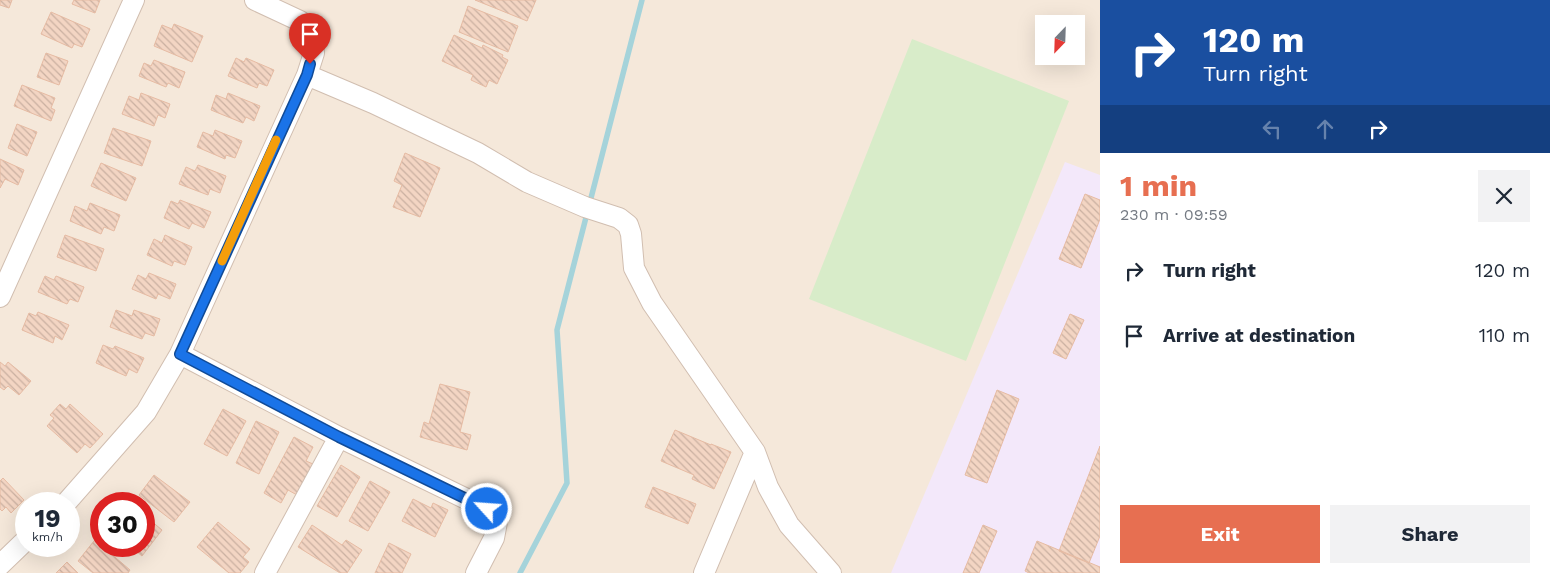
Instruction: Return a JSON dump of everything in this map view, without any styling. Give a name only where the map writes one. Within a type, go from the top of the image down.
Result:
[{"type":"street","points":[[0,297],[134,0]]},
{"type":"street","points":[[75,492],[146,412],[180,354],[307,75],[314,53],[311,35],[300,21],[256,0]]},
{"type":"street","points":[[307,75],[373,103],[478,154],[527,182],[619,218],[628,225],[631,234],[634,268],[652,303],[755,452],[768,486],[789,525],[831,573]]},
{"type":"street","points":[[180,354],[339,437],[487,509],[497,522],[494,538],[476,573]]},
{"type":"street","points":[[265,573],[339,437]]},
{"type":"street","points":[[704,573],[755,452]]},
{"type":"street","points":[[0,565],[15,551]]},
{"type":"shaded area","points":[[0,0],[1100,0],[1100,573],[0,573]]},
{"type":"shaded area","points":[[1065,162],[1100,175],[1100,573],[891,573]]},
{"type":"green space","points":[[912,39],[1069,101],[966,361],[809,299]]},
{"type":"building","points":[[0,0],[12,0],[9,8],[0,5]]},
{"type":"building","points":[[74,0],[100,0],[95,13],[72,4]]},
{"type":"building","points":[[475,0],[536,0],[527,21]]},
{"type":"building","points":[[468,6],[518,26],[508,52],[459,32]]},
{"type":"building","points":[[51,12],[90,29],[82,47],[74,44],[72,48],[41,34]]},
{"type":"building","points":[[174,24],[203,36],[192,62],[154,46],[162,25],[172,29]]},
{"type":"building","points":[[454,35],[482,48],[483,45],[503,55],[502,57],[508,60],[497,84],[489,80],[486,87],[471,80],[473,75],[442,61]]},
{"type":"building","points":[[46,53],[68,61],[59,85],[37,77]]},
{"type":"building","points":[[236,58],[244,62],[246,58],[274,70],[267,86],[259,83],[257,88],[228,76]]},
{"type":"building","points":[[154,60],[185,72],[179,88],[168,83],[166,87],[139,76],[144,63],[151,66]]},
{"type":"building","points":[[22,85],[55,98],[51,108],[55,110],[51,121],[14,106]]},
{"type":"building","points":[[141,93],[170,104],[165,118],[158,115],[154,126],[122,114],[129,96],[139,100]]},
{"type":"building","points":[[228,93],[260,106],[254,121],[246,117],[243,123],[211,110],[216,95],[226,99]]},
{"type":"building","points":[[17,124],[37,132],[27,156],[8,148]]},
{"type":"building","points":[[113,128],[151,141],[142,166],[104,153]]},
{"type":"building","points":[[215,130],[242,141],[235,158],[226,155],[225,159],[197,147],[203,132],[213,136]]},
{"type":"building","points":[[405,153],[440,168],[420,217],[393,207],[402,185],[394,181]]},
{"type":"building","points":[[0,159],[24,170],[18,185],[5,179],[0,188]]},
{"type":"building","points":[[101,163],[136,178],[126,201],[91,186]]},
{"type":"building","points":[[198,165],[226,176],[220,193],[210,189],[208,195],[179,184],[186,167],[195,171]]},
{"type":"building","points":[[1085,194],[1100,200],[1100,219],[1081,268],[1059,259]]},
{"type":"building","points":[[180,200],[211,212],[204,228],[192,223],[189,229],[164,218],[171,201],[178,204]]},
{"type":"building","points":[[90,203],[120,215],[114,231],[104,227],[101,234],[70,221],[75,206],[87,211]]},
{"type":"building","points":[[65,235],[104,249],[96,271],[57,257]]},
{"type":"building","points":[[165,235],[192,247],[185,265],[174,261],[172,266],[147,255],[154,239],[162,243]]},
{"type":"building","points":[[149,273],[176,284],[170,299],[158,294],[156,299],[132,289],[138,275],[146,279]]},
{"type":"building","points":[[45,276],[54,280],[56,276],[84,287],[78,302],[70,299],[67,304],[38,292]]},
{"type":"building","points":[[116,310],[132,316],[134,310],[160,319],[154,336],[145,333],[142,339],[110,327]]},
{"type":"building","points":[[38,312],[69,325],[62,340],[55,336],[53,343],[22,330],[29,313],[36,316]]},
{"type":"building","points":[[1070,314],[1084,320],[1066,359],[1053,353]]},
{"type":"building","points":[[103,345],[113,349],[115,346],[144,358],[137,373],[129,369],[126,376],[96,363]]},
{"type":"building","points":[[0,362],[5,366],[8,362],[31,381],[19,395],[8,386],[4,390],[0,387]]},
{"type":"building","points":[[440,384],[470,392],[460,432],[471,435],[467,450],[420,437],[424,422],[429,424]]},
{"type":"building","points":[[997,390],[1019,399],[987,483],[965,475]]},
{"type":"building","points":[[60,404],[66,409],[70,404],[103,434],[90,448],[85,444],[77,453],[47,426],[54,418],[50,415]]},
{"type":"building","points":[[223,409],[246,421],[227,456],[204,444]]},
{"type":"building","points":[[256,421],[279,432],[259,474],[236,463]]},
{"type":"building","points":[[675,430],[731,452],[714,489],[692,479],[694,475],[661,461]]},
{"type":"building","points":[[294,437],[313,447],[306,461],[313,464],[297,495],[288,490],[281,503],[264,493]]},
{"type":"building","points":[[1100,446],[1100,536],[1089,563],[1059,551]]},
{"type":"building","points":[[341,465],[360,477],[337,517],[317,506]]},
{"type":"building","points":[[154,475],[190,502],[174,522],[155,507],[155,492],[141,492]]},
{"type":"building","points":[[3,478],[16,492],[15,509],[11,513],[6,507],[2,511],[0,509],[0,481]]},
{"type":"building","points":[[370,481],[390,492],[368,531],[349,521]]},
{"type":"building","points":[[653,487],[696,504],[688,524],[645,507]]},
{"type":"building","points":[[413,499],[431,508],[433,503],[448,510],[435,537],[402,521]]},
{"type":"building","points":[[218,522],[250,549],[243,557],[249,562],[240,573],[229,573],[197,547]]},
{"type":"building","points":[[155,524],[162,530],[155,539]]},
{"type":"building","points":[[312,525],[342,545],[346,540],[362,550],[347,573],[340,573],[298,547]]},
{"type":"building","points":[[983,525],[997,531],[979,573],[963,573]]},
{"type":"building","points":[[1037,541],[1100,567],[1100,573],[1029,573],[1025,571]]},
{"type":"building","points":[[389,543],[411,554],[402,573],[375,573]]},
{"type":"building","points":[[90,546],[90,557],[115,557],[130,570],[128,573],[93,573],[78,561]]},
{"type":"building","points":[[67,562],[78,573],[56,573]]},
{"type":"waterway","points":[[520,573],[567,483],[557,330],[642,0]]},
{"type":"slow traffic","points":[[222,261],[276,140]]},
{"type":"route","points":[[310,64],[307,75],[180,354],[339,437],[487,509]]}]
